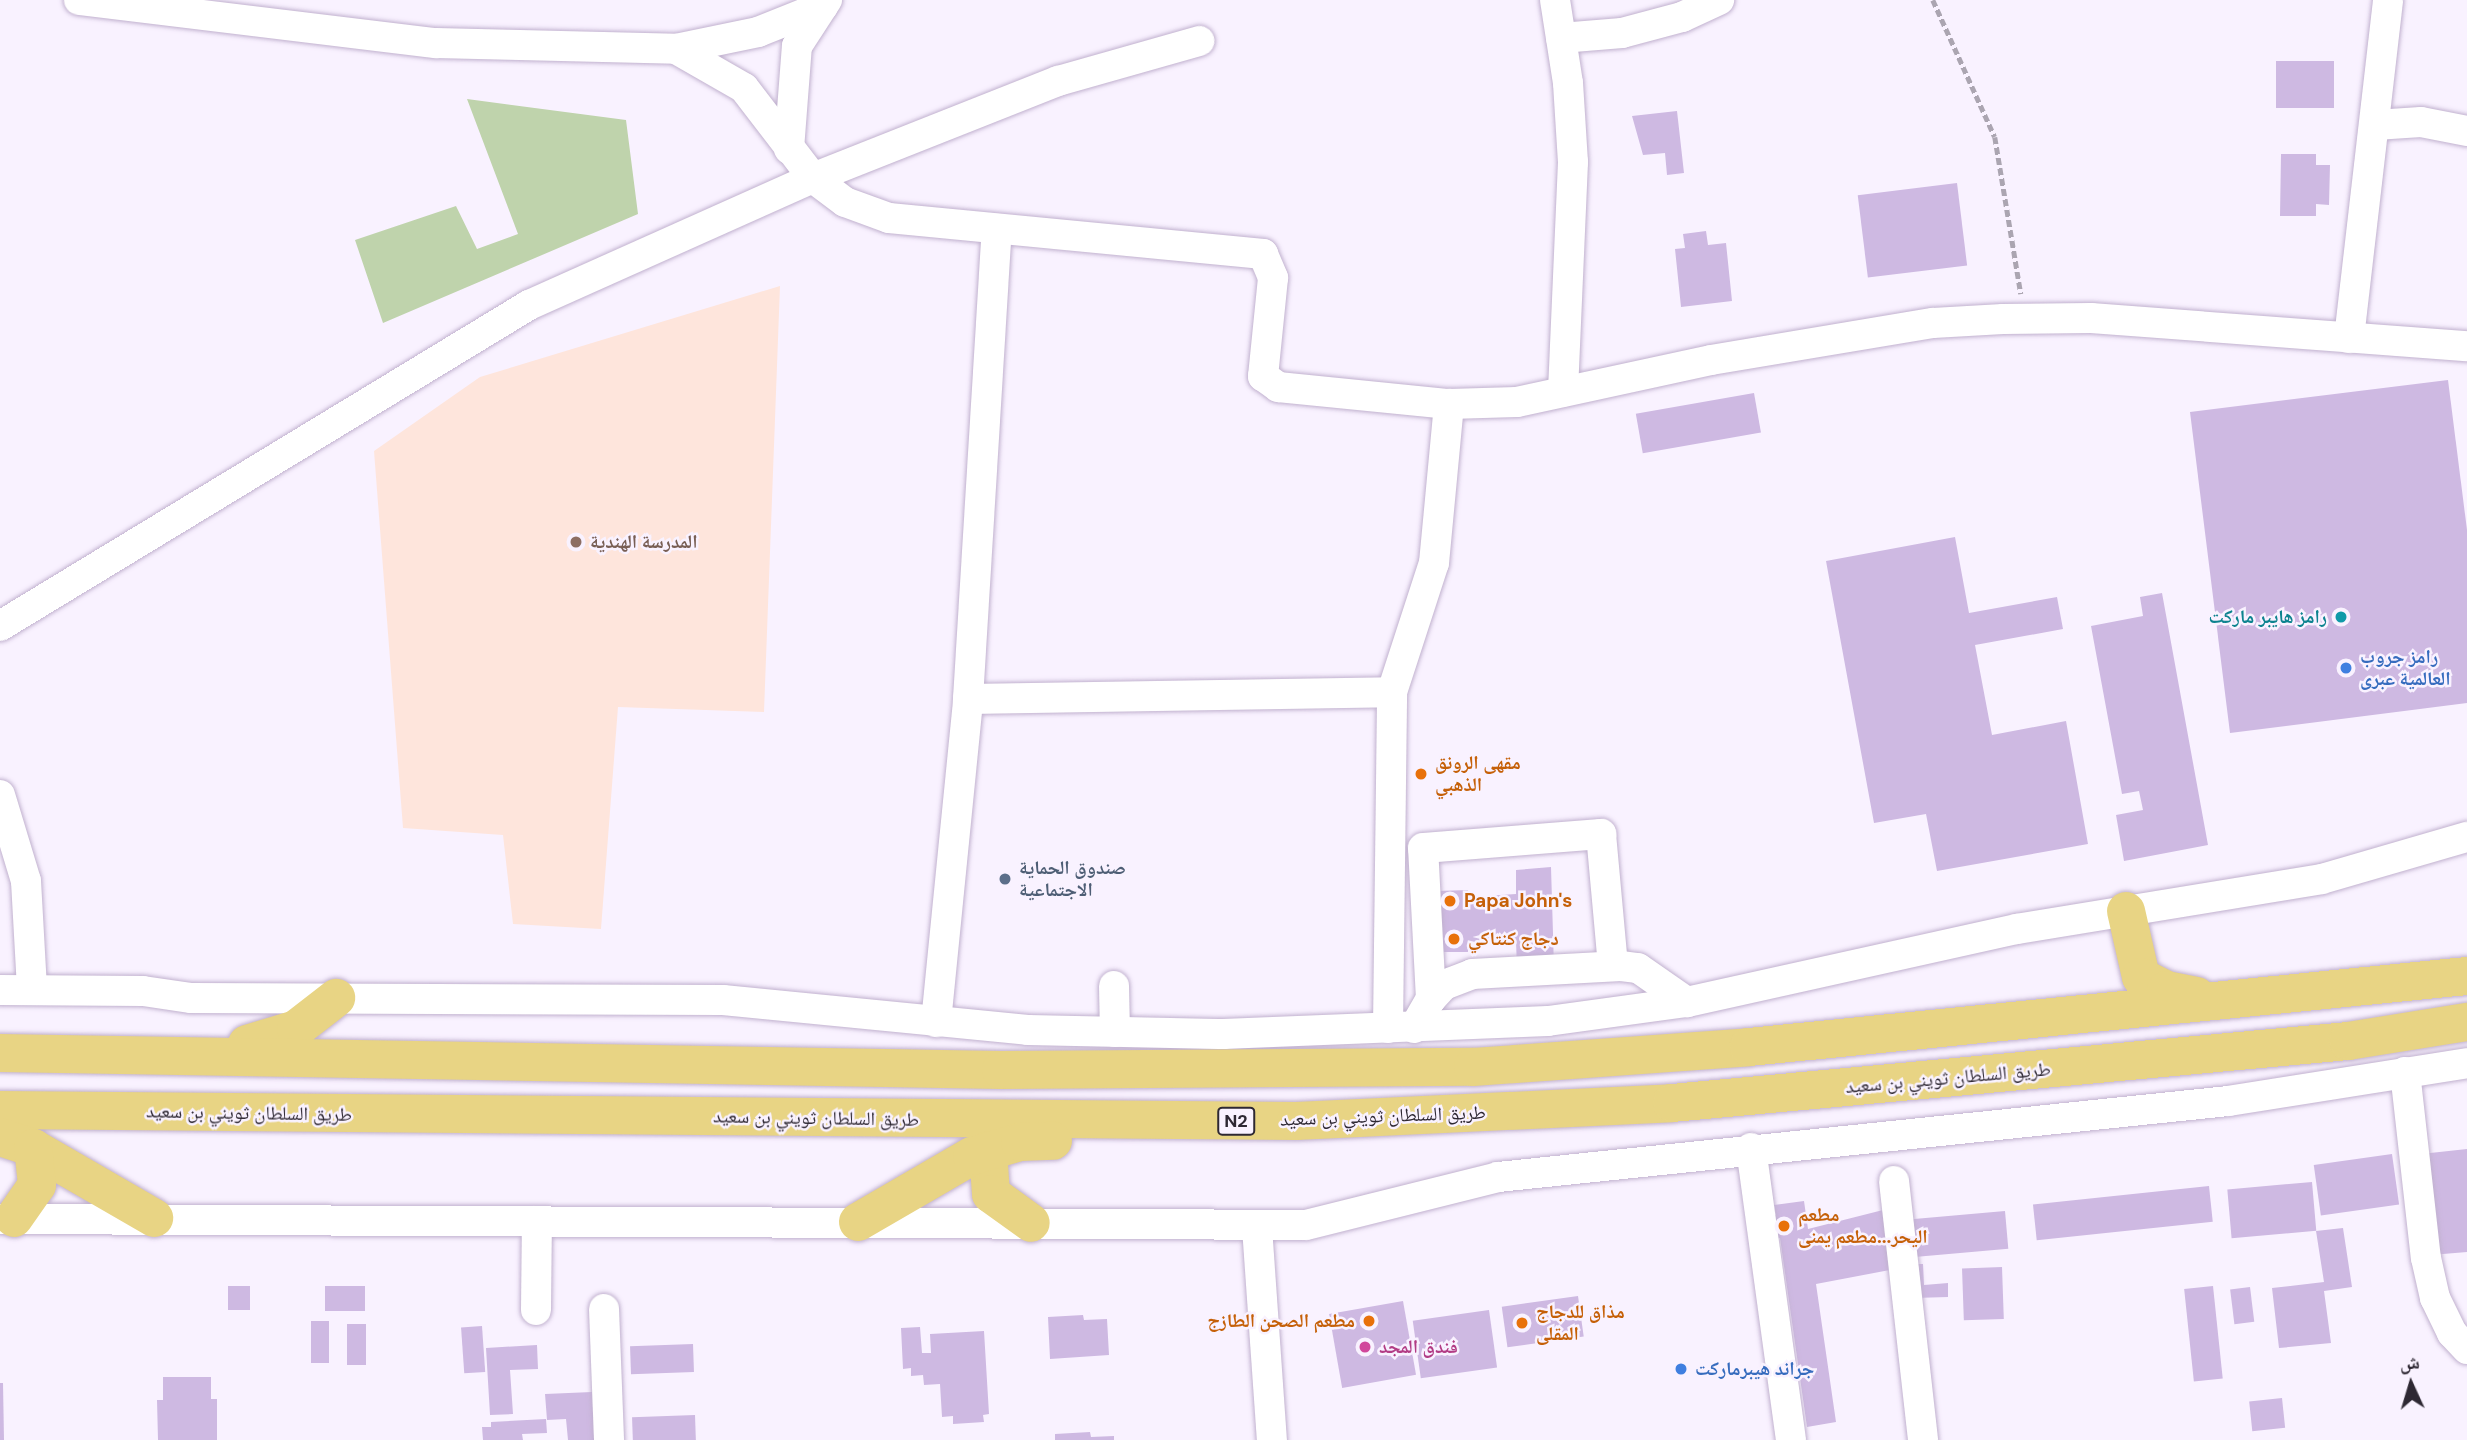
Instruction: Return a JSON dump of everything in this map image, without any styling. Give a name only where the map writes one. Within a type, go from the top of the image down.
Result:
[{"type":"highway","points":[[2126,911],[2141,977],[2166,990],[2218,1000]]},
{"type":"highway","points":[[0,1053],[1001,1070],[1473,1067],[1749,1047],[2467,976]]},
{"type":"highway","points":[[163,1054],[280,1037],[336,998]]},
{"type":"highway","name":"طريق السلطان ثويني بن سعيد","points":[[0,1110],[1296,1121],[1672,1103],[2348,1041],[2467,1022]]},
{"type":"highway","points":[[858,1222],[988,1150],[1020,1142],[1515,1133],[1672,1103]]},
{"type":"highway","points":[[17,1142],[153,1218]]},
{"type":"highway","points":[[7,1219],[37,1185],[17,1142]]},
{"type":"highway","points":[[988,1150],[991,1194],[1031,1223]]},
{"type":"street","points":[[79,0],[201,7],[436,43],[676,49],[758,32],[825,3]]},
{"type":"street","points":[[1555,0],[1573,162],[1563,392]]},
{"type":"street","points":[[1561,38],[1622,33],[1682,18],[1719,0]]},
{"type":"street","points":[[2349,338],[2388,0]]},
{"type":"street","points":[[789,149],[797,46],[825,3]]},
{"type":"street","points":[[0,626],[529,305],[813,178],[1058,81],[1199,41]]},
{"type":"street","points":[[676,49],[744,88],[813,178],[845,202],[889,218],[1263,254],[1273,278],[1263,376],[1269,384],[1449,404],[1517,402],[1711,360],[1933,323],[2025,319],[2091,318],[2467,346]]},
{"type":"street","points":[[2375,125],[2421,122],[2467,131]]},
{"type":"street","points":[[936,1022],[968,698],[997,229]]},
{"type":"street","points":[[1401,1028],[1392,692],[1434,563],[1449,404]]},
{"type":"street","points":[[968,698],[1392,692]]},
{"type":"street","points":[[0,795],[26,881],[32,990]]},
{"type":"street","points":[[1432,999],[1423,848],[1601,834],[1612,965],[1638,968],[1687,1002]]},
{"type":"street","points":[[143,991],[191,998],[723,1000],[936,1022],[1115,1032],[1223,1034],[1548,1021],[1687,1002],[1900,953],[2126,911],[2322,879],[2406,859],[2467,837]]},
{"type":"street","points":[[1401,1028],[1444,985],[1472,974],[1621,966]]},
{"type":"street","points":[[0,990],[143,991],[215,982],[426,979],[643,983],[723,1000]]},
{"type":"street","points":[[336,998],[368,986],[426,979]]},
{"type":"street","points":[[1114,985],[1115,1032]]},
{"type":"street","points":[[7,1219],[1031,1223],[1257,1227],[1306,1225],[1497,1177],[1751,1148],[2109,1115],[2467,1063]]},
{"type":"street","points":[[2405,1072],[2426,1258],[2435,1298],[2452,1333],[2467,1349]]},
{"type":"street","points":[[1751,1148],[1791,1440]]},
{"type":"street","points":[[1894,1181],[1923,1440]]},
{"type":"street","points":[[536,1310],[537,1220]]},
{"type":"street","points":[[1257,1227],[1272,1440]]},
{"type":"street","points":[[604,1309],[609,1440]]},
{"type":"path","points":[[1933,0],[1995,137],[2025,319]]},
{"type":"shaded area","name":"المدرسة الهندية","points":[[780,286],[764,712],[618,707],[601,929],[513,924],[503,835],[403,828],[374,451],[480,377]]},
{"type":"green space","points":[[467,99],[626,120],[638,214],[383,323],[355,240],[456,206],[477,249],[518,234]]},
{"type":"building","points":[[2276,61],[2334,61],[2334,108],[2276,108]]},
{"type":"building","points":[[1677,111],[1684,173],[1667,175],[1665,153],[1643,155],[1632,116]]},
{"type":"building","points":[[2281,154],[2316,154],[2316,165],[2330,165],[2329,205],[2316,204],[2316,216],[2280,216]]},
{"type":"building","points":[[1957,183],[1967,265],[1868,278],[1858,195]]},
{"type":"building","points":[[1706,231],[1708,245],[1726,243],[1732,301],[1681,307],[1675,249],[1685,248],[1683,234]]},
{"type":"building","name":"رامز هايبر ماركت","points":[[2448,380],[2467,530],[2467,703],[2230,733],[2190,412]]},
{"type":"building","points":[[1754,393],[1761,432],[1643,453],[1636,414]]},
{"type":"building","points":[[1955,537],[1969,613],[2057,597],[2063,629],[1975,645],[1992,735],[2066,721],[2088,844],[1937,871],[1926,814],[1874,823],[1826,561]]},
{"type":"building","points":[[2162,593],[2208,845],[2124,861],[2116,815],[2143,810],[2139,791],[2122,794],[2091,626],[2143,616],[2140,597]]},
{"type":"building","points":[[1551,867],[1554,967],[1517,969],[1516,941],[1468,942],[1468,952],[1438,952],[1437,891],[1468,890],[1468,897],[1516,894],[1516,870]]},
{"type":"building","points":[[2467,1149],[2467,1252],[2431,1255],[2421,1154]]},
{"type":"building","points":[[2392,1154],[2399,1205],[2321,1215],[2314,1165]]},
{"type":"building","points":[[2312,1182],[2316,1231],[2232,1238],[2227,1189]]},
{"type":"building","points":[[2209,1186],[2213,1222],[2037,1240],[2033,1205]]},
{"type":"building","points":[[1804,1201],[1808,1229],[1887,1209],[1895,1269],[1816,1284],[1836,1422],[1807,1427],[1780,1238],[1773,1239],[1770,1216],[1776,1215],[1774,1205]]},
{"type":"building","points":[[2005,1211],[2008,1249],[1915,1257],[1911,1219]]},
{"type":"building","points":[[2343,1228],[2352,1287],[2324,1291],[2331,1343],[2279,1348],[2272,1288],[2324,1282],[2316,1231]]},
{"type":"building","points":[[1912,1264],[1923,1264],[1924,1285],[1948,1283],[1948,1297],[1914,1298]]},
{"type":"building","points":[[2002,1267],[2004,1319],[1964,1320],[1962,1268]]},
{"type":"building","points":[[228,1286],[250,1286],[250,1310],[228,1310]]},
{"type":"building","points":[[325,1286],[365,1286],[365,1311],[325,1311]]},
{"type":"building","points":[[2213,1286],[2223,1378],[2194,1382],[2184,1289]]},
{"type":"building","points":[[2250,1287],[2254,1322],[2234,1324],[2230,1289]]},
{"type":"building","points":[[1578,1296],[1584,1337],[1507,1347],[1502,1307]]},
{"type":"building","points":[[1403,1301],[1416,1375],[1342,1388],[1329,1314]]},
{"type":"building","points":[[1489,1310],[1497,1367],[1421,1378],[1413,1321]]},
{"type":"building","points":[[1083,1315],[1084,1320],[1107,1319],[1109,1355],[1050,1359],[1048,1317]]},
{"type":"building","points":[[311,1321],[329,1321],[329,1363],[311,1363]]},
{"type":"building","points":[[347,1324],[366,1324],[366,1365],[347,1365]]},
{"type":"building","points":[[482,1326],[485,1372],[464,1373],[461,1327]]},
{"type":"building","points":[[920,1327],[922,1353],[931,1353],[930,1334],[984,1331],[989,1414],[983,1415],[984,1422],[953,1424],[953,1416],[942,1417],[940,1384],[924,1385],[923,1375],[911,1376],[911,1368],[903,1369],[901,1328]]},
{"type":"building","points":[[693,1344],[694,1372],[631,1374],[630,1346]]},
{"type":"building","points":[[537,1345],[538,1369],[510,1370],[513,1414],[490,1415],[486,1348]]},
{"type":"building","points":[[163,1377],[211,1377],[211,1399],[217,1399],[217,1440],[158,1440],[157,1400],[163,1400]]},
{"type":"building","points":[[0,1383],[3,1383],[4,1440],[0,1440]]},
{"type":"building","points":[[592,1392],[594,1440],[568,1440],[566,1419],[547,1420],[545,1394]]},
{"type":"building","points":[[2282,1398],[2285,1428],[2252,1431],[2249,1401]]},
{"type":"building","points":[[695,1415],[696,1440],[633,1440],[632,1417]]},
{"type":"building","points":[[546,1419],[547,1433],[522,1434],[523,1440],[483,1440],[482,1427],[491,1427],[491,1422]]},
{"type":"building","points":[[1090,1432],[1091,1437],[1114,1436],[1114,1440],[1055,1440],[1055,1434]]},
{"type":"place","name":"المدرسة الهندية","points":[[576,542]]},
{"type":"place","name":"رامز هايبر ماركت","points":[[2341,617]]},
{"type":"place","name":"رامز جروب العالمية عبرى","points":[[2346,668]]},
{"type":"place","name":"مقهى الرونق الذهبي","points":[[1421,774]]},
{"type":"place","name":"صندوق الحماية الاجتماعية","points":[[1005,879]]},
{"type":"place","name":"Papa John's","points":[[1450,901]]},
{"type":"place","name":"دجاج كنتاكي","points":[[1454,939]]},
{"type":"place","name":"مطعم اليحر...مطعم يمنى","points":[[1784,1226]]},
{"type":"place","name":"مطعم الصحن الطازج","points":[[1369,1321]]},
{"type":"place","name":"مذاق للدجاج المقلى","points":[[1522,1323]]},
{"type":"place","name":"فندق المجد","points":[[1365,1347]]},
{"type":"place","name":"جراند ه‍يبرماركت","points":[[1681,1369]]}]
